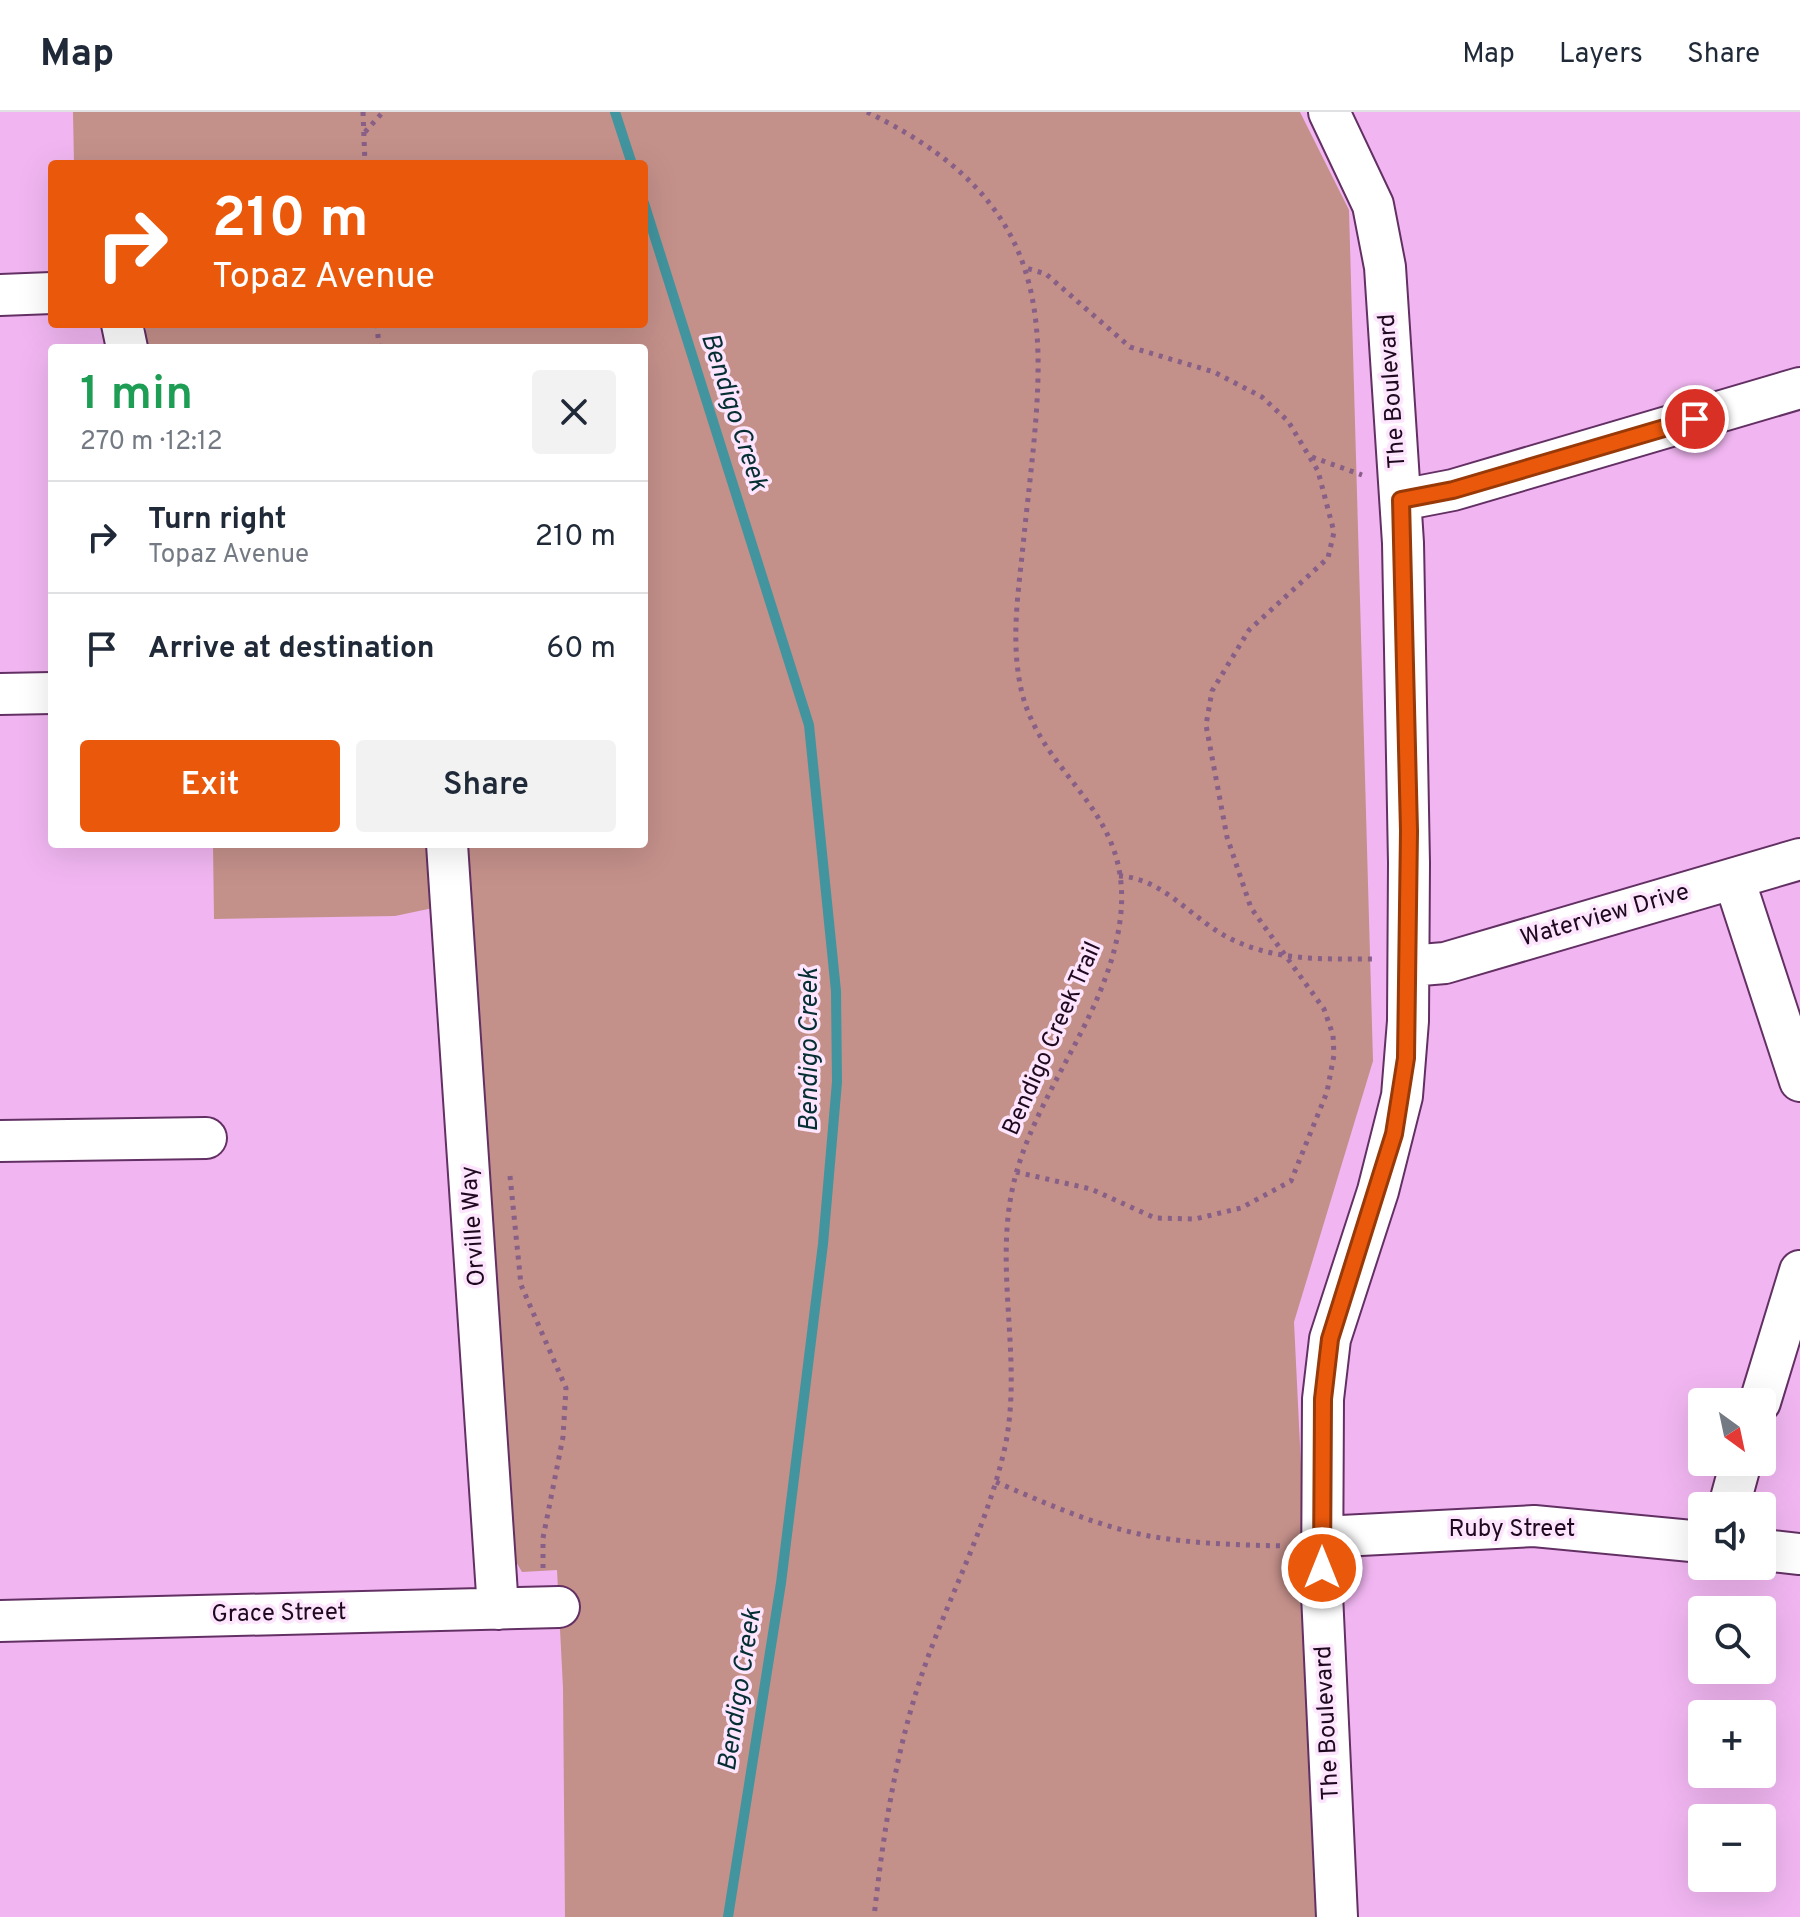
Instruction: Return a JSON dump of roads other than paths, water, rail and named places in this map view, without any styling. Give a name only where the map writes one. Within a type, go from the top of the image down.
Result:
[{"type":"street","name":"The Boulevard","points":[[1329,112],[1361,177],[1381,234],[1399,487],[1408,725],[1409,961],[1402,1096],[1378,1191],[1330,1339],[1323,1399],[1322,1540],[1337,1917]]},
{"type":"street","points":[[0,295],[48,293]]},
{"type":"street","points":[[1399,487],[1453,490],[1800,388]]},
{"type":"street","points":[[0,694],[48,693]]},
{"type":"street","name":"Orville Way","points":[[447,848],[498,1609]]},
{"type":"street","name":"Waterview Drive","points":[[1409,961],[1445,963],[1800,859]]},
{"type":"street","points":[[1734,879],[1800,1081]]},
{"type":"street","points":[[0,1141],[206,1138]]},
{"type":"street","points":[[1764,1388],[1800,1271]]},
{"type":"street","name":"Ruby Street","points":[[1322,1540],[1534,1526],[1688,1541]]},
{"type":"street","points":[[1776,1551],[1800,1554]]},
{"type":"street","name":"Grace Street","points":[[0,1621],[551,1607]]},
{"type":"waterway","name":"Bendigo Creek","points":[[615,112],[631,160]]},
{"type":"waterway","name":"Bendigo Creek","points":[[648,216],[809,725],[836,991],[837,1082],[823,1244],[781,1583],[728,1917]]}]
